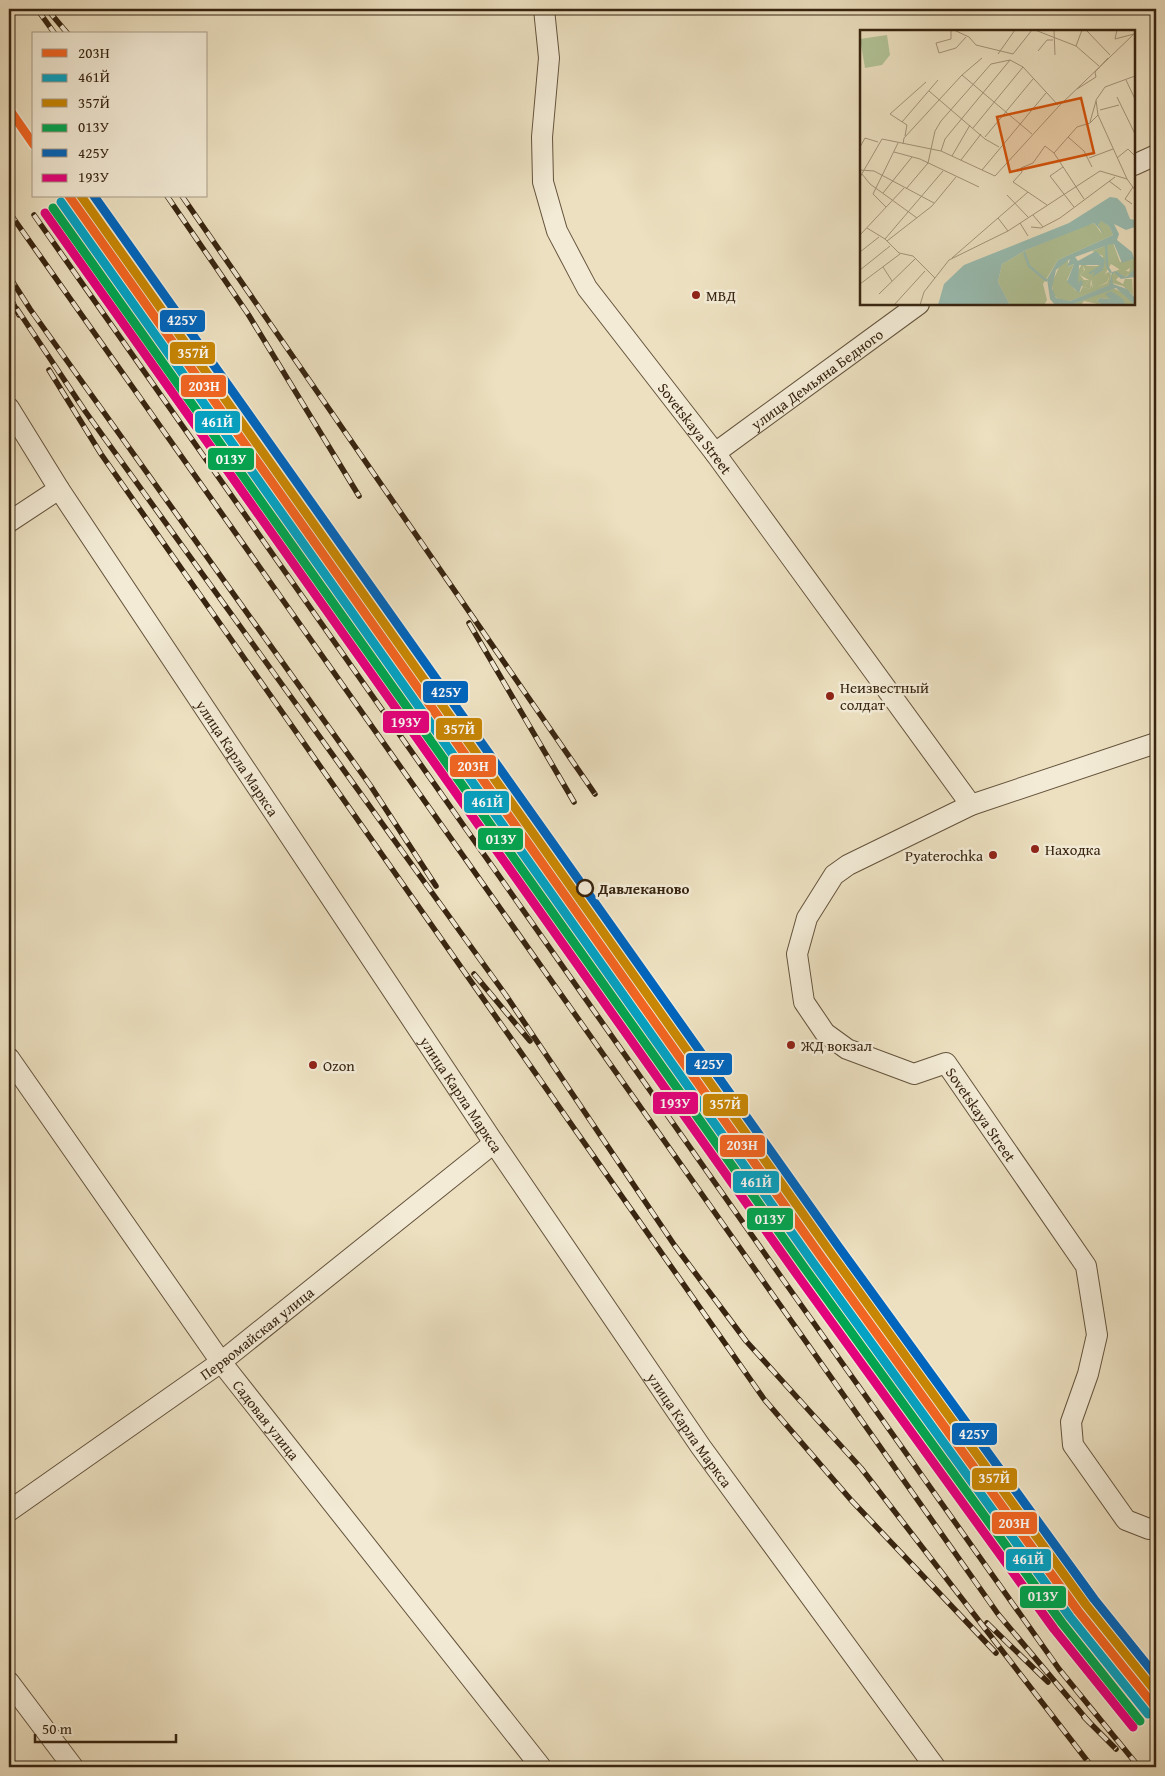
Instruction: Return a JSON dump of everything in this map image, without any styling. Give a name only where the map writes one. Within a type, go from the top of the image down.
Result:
[{"type":"street","name":"Sovetskaya Street","points":[[544,9],[549,58],[542,137],[543,182],[557,231],[586,288],[715,453],[971,805]]},
{"type":"street","points":[[1135,165],[1156,155]]},
{"type":"street","name":"улица Демьяна Бедного","points":[[715,453],[918,305]]},
{"type":"street","name":"улица Карла Маркса","points":[[9,408],[59,489],[494,1143],[701,1447],[935,1767]]},
{"type":"street","points":[[9,522],[59,489]]},
{"type":"street","name":"Sovetskaya Street","points":[[1156,743],[971,805],[848,865],[834,875],[807,918],[797,954],[804,1002],[825,1033],[847,1049],[914,1074],[946,1063],[1086,1266],[1097,1335],[1088,1374],[1071,1422],[1073,1445],[1126,1520],[1149,1529],[1156,1529]]},
{"type":"street","name":"Садовая улица","points":[[9,1058],[221,1362],[541,1767]]},
{"type":"street","name":"Первомайская улица","points":[[9,1511],[221,1362],[494,1143]]},
{"type":"street","points":[[9,1682],[73,1767]]},
{"type":"railway","points":[[37,9],[54,32]]},
{"type":"railway","points":[[47,9],[66,32]]},
{"type":"railway","points":[[168,198],[248,314],[359,496]]},
{"type":"railway","points":[[183,198],[595,794]]},
{"type":"railway","points":[[9,212],[998,1614],[1089,1722]]},
{"type":"railway","points":[[34,215],[1059,1669],[1139,1767]]},
{"type":"railway","points":[[9,276],[30,309],[370,785],[436,886]]},
{"type":"railway","points":[[9,295],[19,315]]},
{"type":"railway","points":[[17,309],[85,411],[505,994],[675,1246],[746,1341],[861,1468],[1092,1767]]},
{"type":"railway","points":[[49,370],[101,454],[764,1399],[851,1500],[996,1653]]},
{"type":"railway","points":[[469,623],[574,802]]},
{"type":"railway","points":[[474,974],[530,1041]]},
{"type":"railway","points":[[987,1623],[1048,1682]]},
{"type":"railway","points":[[1084,1717],[1116,1749]]},
{"type":"transit line","name":"203Н","points":[[9,109],[32,142]]},
{"type":"transit line","name":"203Н","points":[[70,198],[822,1258],[1078,1611],[1156,1708]]},
{"type":"transit line","name":"357Й","points":[[82,198],[830,1252],[1086,1605],[1156,1692]]},
{"type":"transit line","name":"425У","points":[[95,198],[838,1246],[1094,1599],[1156,1676]]},
{"type":"transit line","name":"461Й","points":[[61,202],[814,1264],[1070,1617],[1148,1714]]},
{"type":"transit line","name":"013У","points":[[53,208],[806,1270],[1062,1623],[1140,1721]]},
{"type":"transit line","name":"193У","points":[[45,213],[798,1276],[1054,1629],[1133,1727]]},
{"type":"place","name":"МВД","points":[[696,295]]},
{"type":"place","name":"Неизвестный солдат","points":[[830,696]]},
{"type":"place","name":"Находка","points":[[1035,849]]},
{"type":"place","name":"Pyaterochka","points":[[993,855]]},
{"type":"place","name":"Давлеканово","points":[[585,888]]},
{"type":"place","name":"ЖД вокзал","points":[[791,1045]]},
{"type":"place","name":"Ozon","points":[[313,1065]]}]
